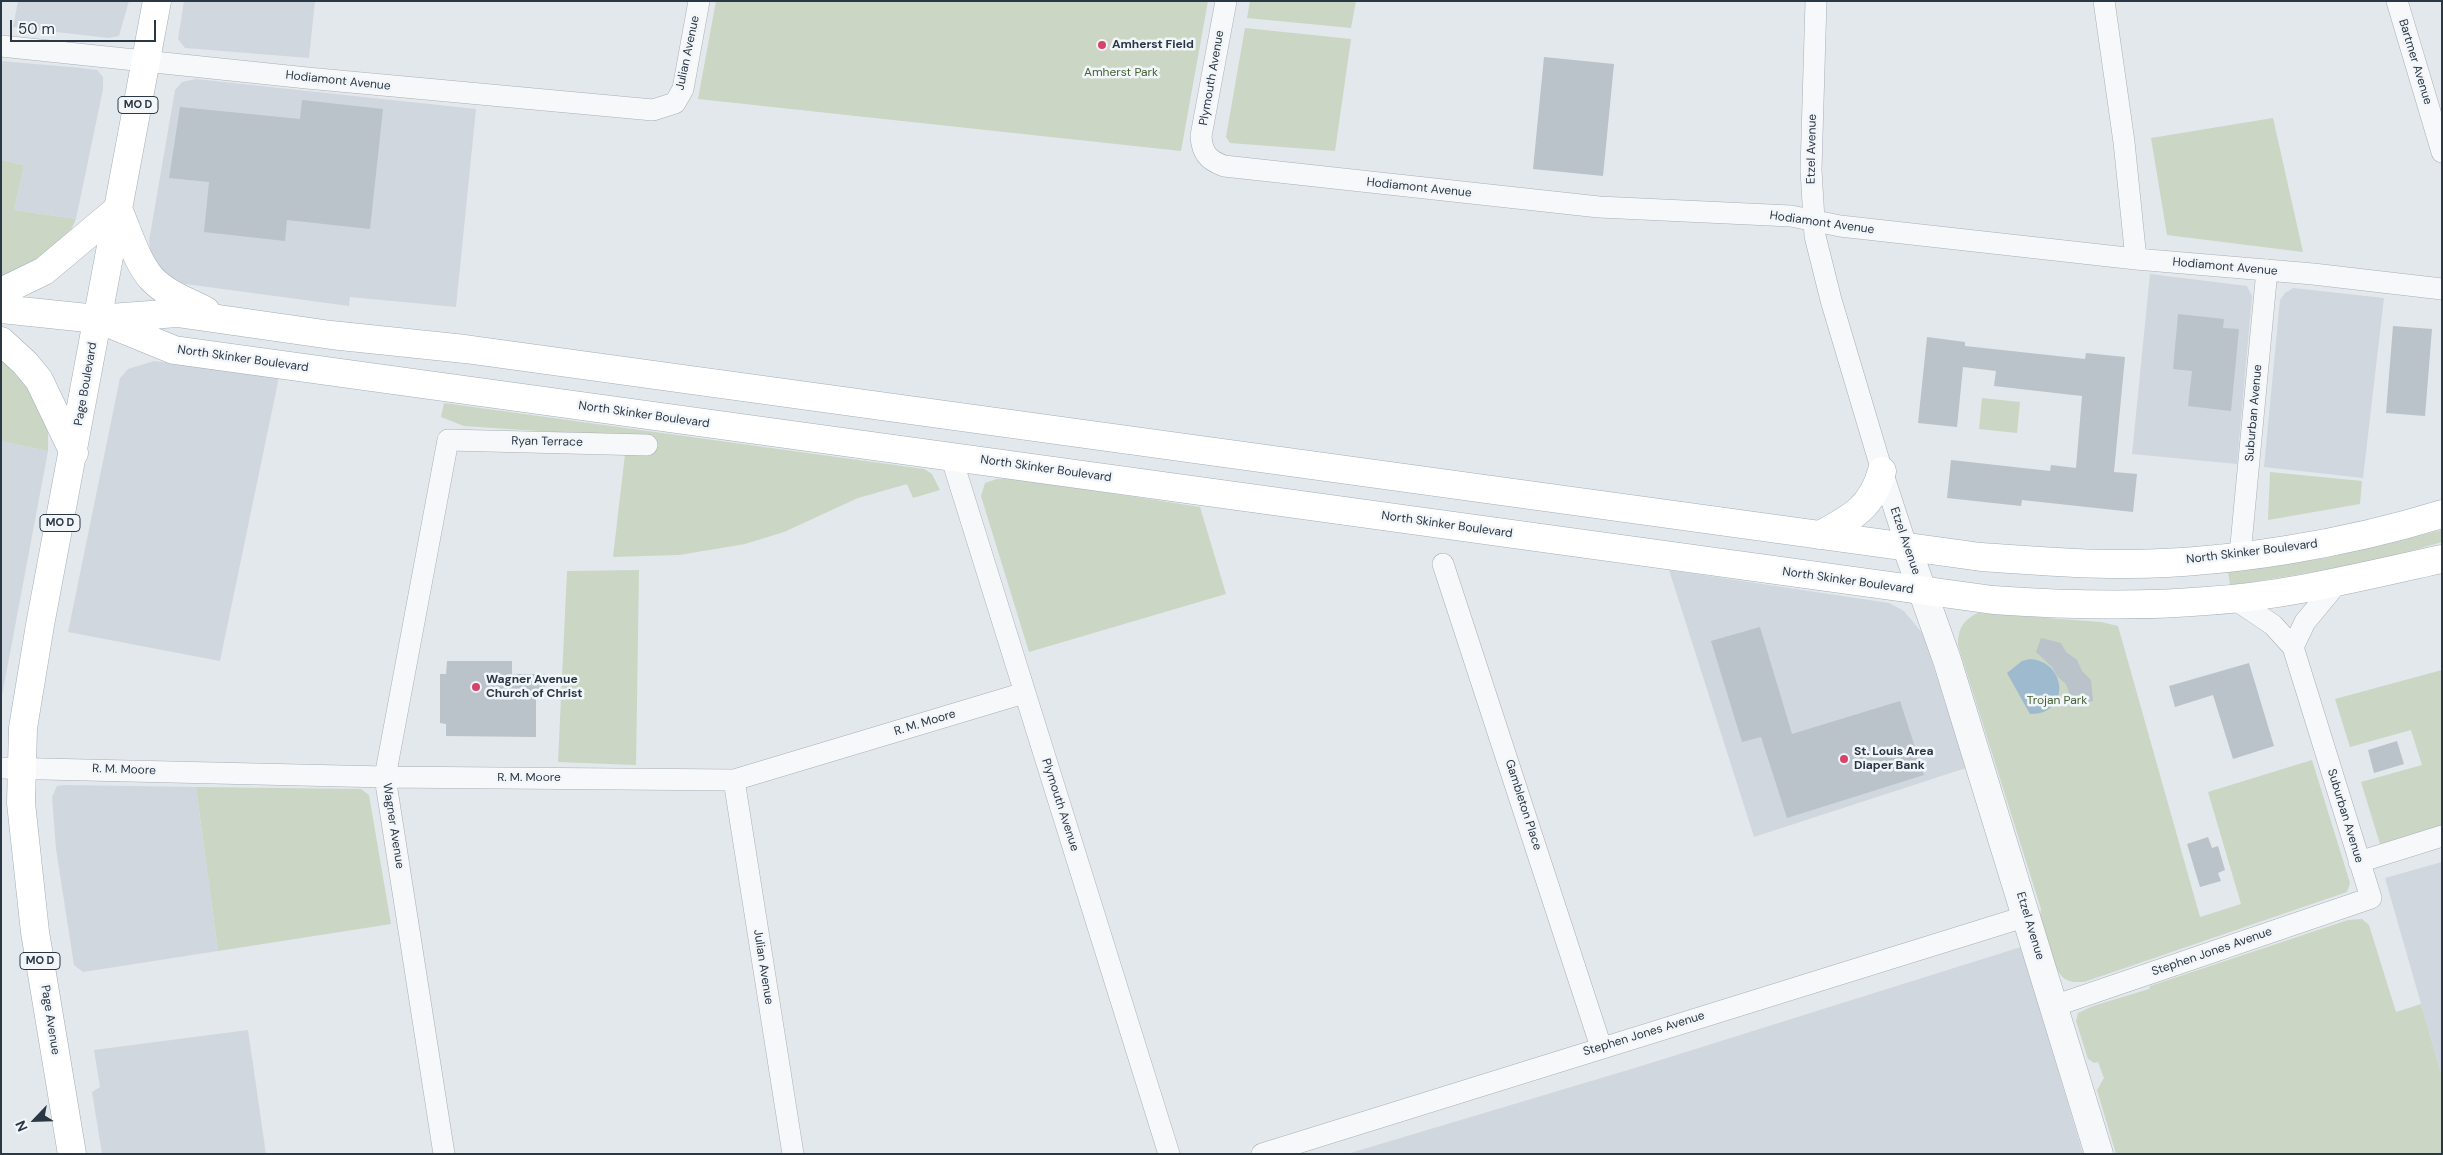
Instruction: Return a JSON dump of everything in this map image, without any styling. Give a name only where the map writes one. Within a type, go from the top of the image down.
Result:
[{"type":"main road","name":"Page Boulevard","points":[[11,767],[22,728],[157,1]]},
{"type":"main road","points":[[1,292],[44,271],[118,209],[146,270],[153,280],[163,288],[223,320]]},
{"type":"main road","points":[[1,309],[97,318]]},
{"type":"main road","name":"North Skinker Boulevard","points":[[97,318],[177,313],[331,335],[475,350],[1907,548],[2075,564],[2130,564],[2240,556],[2358,536],[2442,514]]},
{"type":"main road","name":"North Skinker Boulevard","points":[[97,318],[174,350],[1923,592],[1994,600],[2062,605],[2129,605],[2232,598],[2271,594],[2338,582],[2442,559]]},
{"type":"main road","points":[[1,342],[26,363],[39,380],[74,453]]},
{"type":"main road","points":[[1820,535],[1845,521],[1865,506],[1875,490],[1882,471]]},
{"type":"main road","name":"Page Avenue","points":[[11,767],[21,802],[29,884],[72,1154]]},
{"type":"street","name":"Julian Avenue","points":[[675,103],[683,89],[699,1]]},
{"type":"street","name":"Plymouth Avenue","points":[[1206,155],[1202,147],[1201,136],[1226,1]]},
{"type":"street","name":"Etzel Avenue","points":[[1816,1],[1811,170],[1813,220],[1821,269],[1882,471],[2027,916],[2100,1154]]},
{"type":"street","points":[[2104,1],[2124,142],[2136,259]]},
{"type":"street","name":"Bartmer Avenue","points":[[2397,1],[2442,152]]},
{"type":"street","name":"Hodiamont Avenue","points":[[1,46],[307,78],[653,110],[675,103]]},
{"type":"street","name":"Hodiamont Avenue","points":[[1206,155],[1213,162],[1224,166],[1360,182],[1599,207],[1780,215],[1840,226],[2136,259],[2267,270],[2442,289]]},
{"type":"street","name":"Suburban Avenue","points":[[2240,556],[2267,270]]},
{"type":"street","name":"Ryan Terrace","points":[[448,440],[647,445]]},
{"type":"street","name":"Wagner Avenue","points":[[444,1154],[385,777],[448,440]]},
{"type":"street","name":"Plymouth Avenue","points":[[951,456],[1169,1154]]},
{"type":"street","name":"Gambleton Place","points":[[1443,564],[1601,1047]]},
{"type":"street","points":[[2293,647],[2305,622],[2338,582]]},
{"type":"street","name":"Suburban Avenue","points":[[2232,598],[2268,621],[2293,647],[2371,898]]},
{"type":"street","name":"R. M. Moore","points":[[11,767],[385,777],[734,780],[1024,693]]},
{"type":"street","name":"Julian Avenue","points":[[734,780],[793,1154]]},
{"type":"street","points":[[2360,862],[2442,836]]},
{"type":"street","name":"Stephen Jones Avenue","points":[[2054,1006],[2371,898]]},
{"type":"street","name":"Stephen Jones Avenue","points":[[1262,1154],[2027,916]]},
{"type":"shaded area","points":[[18,1],[129,1],[119,36],[108,38],[13,27]]},
{"type":"shaded area","points":[[184,1],[315,1],[309,58],[185,48],[178,39]]},
{"type":"shaded area","points":[[1,61],[97,70],[103,77],[103,89],[76,219],[14,210],[24,165],[1,160]]},
{"type":"shaded area","points":[[196,79],[476,109],[456,307],[350,297],[349,306],[178,283],[161,274],[152,260],[149,241],[175,90],[182,82]]},
{"type":"shaded area","points":[[2150,274],[2247,286],[2252,296],[2237,464],[2132,454]]},
{"type":"shaded area","points":[[2293,288],[2384,298],[2363,478],[2264,467],[2280,300],[2285,293]]},
{"type":"shaded area","points":[[154,361],[279,377],[220,661],[68,632],[120,378],[128,369]]},
{"type":"shaded area","points":[[1,441],[48,451],[1,701]]},
{"type":"shaded area","points":[[1669,570],[1889,603],[1904,611],[1923,634],[1966,768],[1754,837]]},
{"type":"shaded area","points":[[57,786],[196,787],[218,951],[83,972],[74,965],[56,849],[52,797]]},
{"type":"shaded area","points":[[2442,862],[2442,1077],[2385,878]]},
{"type":"shaded area","points":[[2021,947],[2083,1154],[1347,1154],[1638,1067]]},
{"type":"shaded area","points":[[248,1030],[266,1154],[102,1154],[92,1092],[100,1087],[94,1050]]},
{"type":"green space","name":"Amherst Park","points":[[716,1],[1208,1],[1181,151],[698,99]]},
{"type":"green space","points":[[1250,1],[1356,1],[1351,28],[1247,18]]},
{"type":"green space","points":[[1245,28],[1351,39],[1335,151],[1230,143],[1226,137]]},
{"type":"green space","points":[[2273,118],[2303,252],[2167,235],[2151,138]]},
{"type":"green space","points":[[1,160],[24,165],[14,210],[76,219],[70,232],[53,253],[1,278]]},
{"type":"green space","points":[[1,353],[21,369],[48,429],[48,451],[1,441]]},
{"type":"green space","points":[[1982,398],[2020,402],[2017,433],[1979,429]]},
{"type":"green space","points":[[444,403],[924,469],[932,474],[940,490],[913,498],[907,484],[858,498],[784,532],[745,544],[679,555],[613,557],[627,437],[464,426],[441,417]]},
{"type":"green space","points":[[2270,472],[2362,481],[2360,504],[2268,520]]},
{"type":"green space","points":[[1013,478],[1200,507],[1226,594],[1029,652],[981,496],[985,483],[997,479]]},
{"type":"green space","points":[[2442,530],[2442,542],[2390,556],[2337,568],[2230,585],[2228,571],[2326,558]]},
{"type":"green space","points":[[639,570],[636,765],[558,762],[567,571]]},
{"type":"green space","name":"Trojan Park","points":[[1978,613],[2101,622],[2118,626],[2200,917],[2241,904],[2208,792],[2312,760],[2350,883],[2347,892],[2084,982],[2072,982],[2065,979],[2055,966],[2043,935],[2040,916],[2041,909],[1958,645],[1962,626]]},
{"type":"green space","points":[[2442,670],[2442,825],[2380,844],[2361,782],[2422,765],[2411,730],[2350,747],[2335,699]]},
{"type":"green space","points":[[196,787],[361,789],[369,795],[391,924],[218,951]]},
{"type":"green space","points":[[2362,919],[2369,925],[2396,1012],[2421,1004],[2442,1077],[2442,1154],[2116,1154],[2097,1090],[2104,1078],[2098,1062],[2094,1063],[2088,1059],[2076,1021],[2078,1013],[2093,1006],[2149,989],[2150,986],[2348,920]]},
{"type":"water","points":[[2030,659],[2043,662],[2052,669],[2057,678],[2059,688],[2058,698],[2052,706],[2043,712],[2030,714],[2007,673],[2022,661]]},
{"type":"building","points":[[1544,57],[1614,64],[1603,176],[1533,169]]},
{"type":"building","points":[[302,100],[383,109],[370,229],[287,220],[285,241],[204,232],[209,182],[169,178],[180,107],[300,119]]},
{"type":"building","points":[[2178,314],[2224,319],[2223,328],[2239,329],[2231,411],[2188,406],[2192,371],[2173,369]]},
{"type":"building","points":[[2393,326],[2432,329],[2425,416],[2386,413]]},
{"type":"building","points":[[1927,337],[1965,342],[1965,346],[2085,359],[2086,353],[2125,357],[2114,472],[2137,474],[2133,512],[2022,500],[2021,506],[1947,498],[1951,460],[2050,471],[2051,465],[2076,468],[2082,396],[1994,386],[1996,371],[1963,367],[1957,427],[1918,423]]},
{"type":"building","name":"St. Louis Area Diaper Bank","points":[[1760,627],[1792,734],[1900,701],[1924,775],[1787,818],[1761,737],[1742,742],[1711,641]]},
{"type":"building","points":[[2041,638],[2061,643],[2066,652],[2077,660],[2082,671],[2091,680],[2093,701],[2074,705],[2066,684],[2036,652]]},
{"type":"building","name":"Wagner Avenue Church of Christ","points":[[447,661],[512,661],[512,674],[545,674],[545,695],[536,695],[536,737],[446,736],[446,724],[440,723],[440,674],[446,674]]},
{"type":"building","points":[[2249,663],[2274,746],[2233,759],[2213,695],[2175,707],[2169,686]]},
{"type":"building","points":[[2397,741],[2404,764],[2374,773],[2368,750]]},
{"type":"building","points":[[2208,837],[2212,848],[2218,846],[2225,870],[2218,873],[2221,881],[2200,887],[2187,844]]},
{"type":"place","name":"Amherst Field","points":[[1102,45]]},
{"type":"place","name":"Wagner Avenue Church of Christ","points":[[476,687]]},
{"type":"place","name":"St. Louis Area Diaper Bank","points":[[1844,759]]}]
